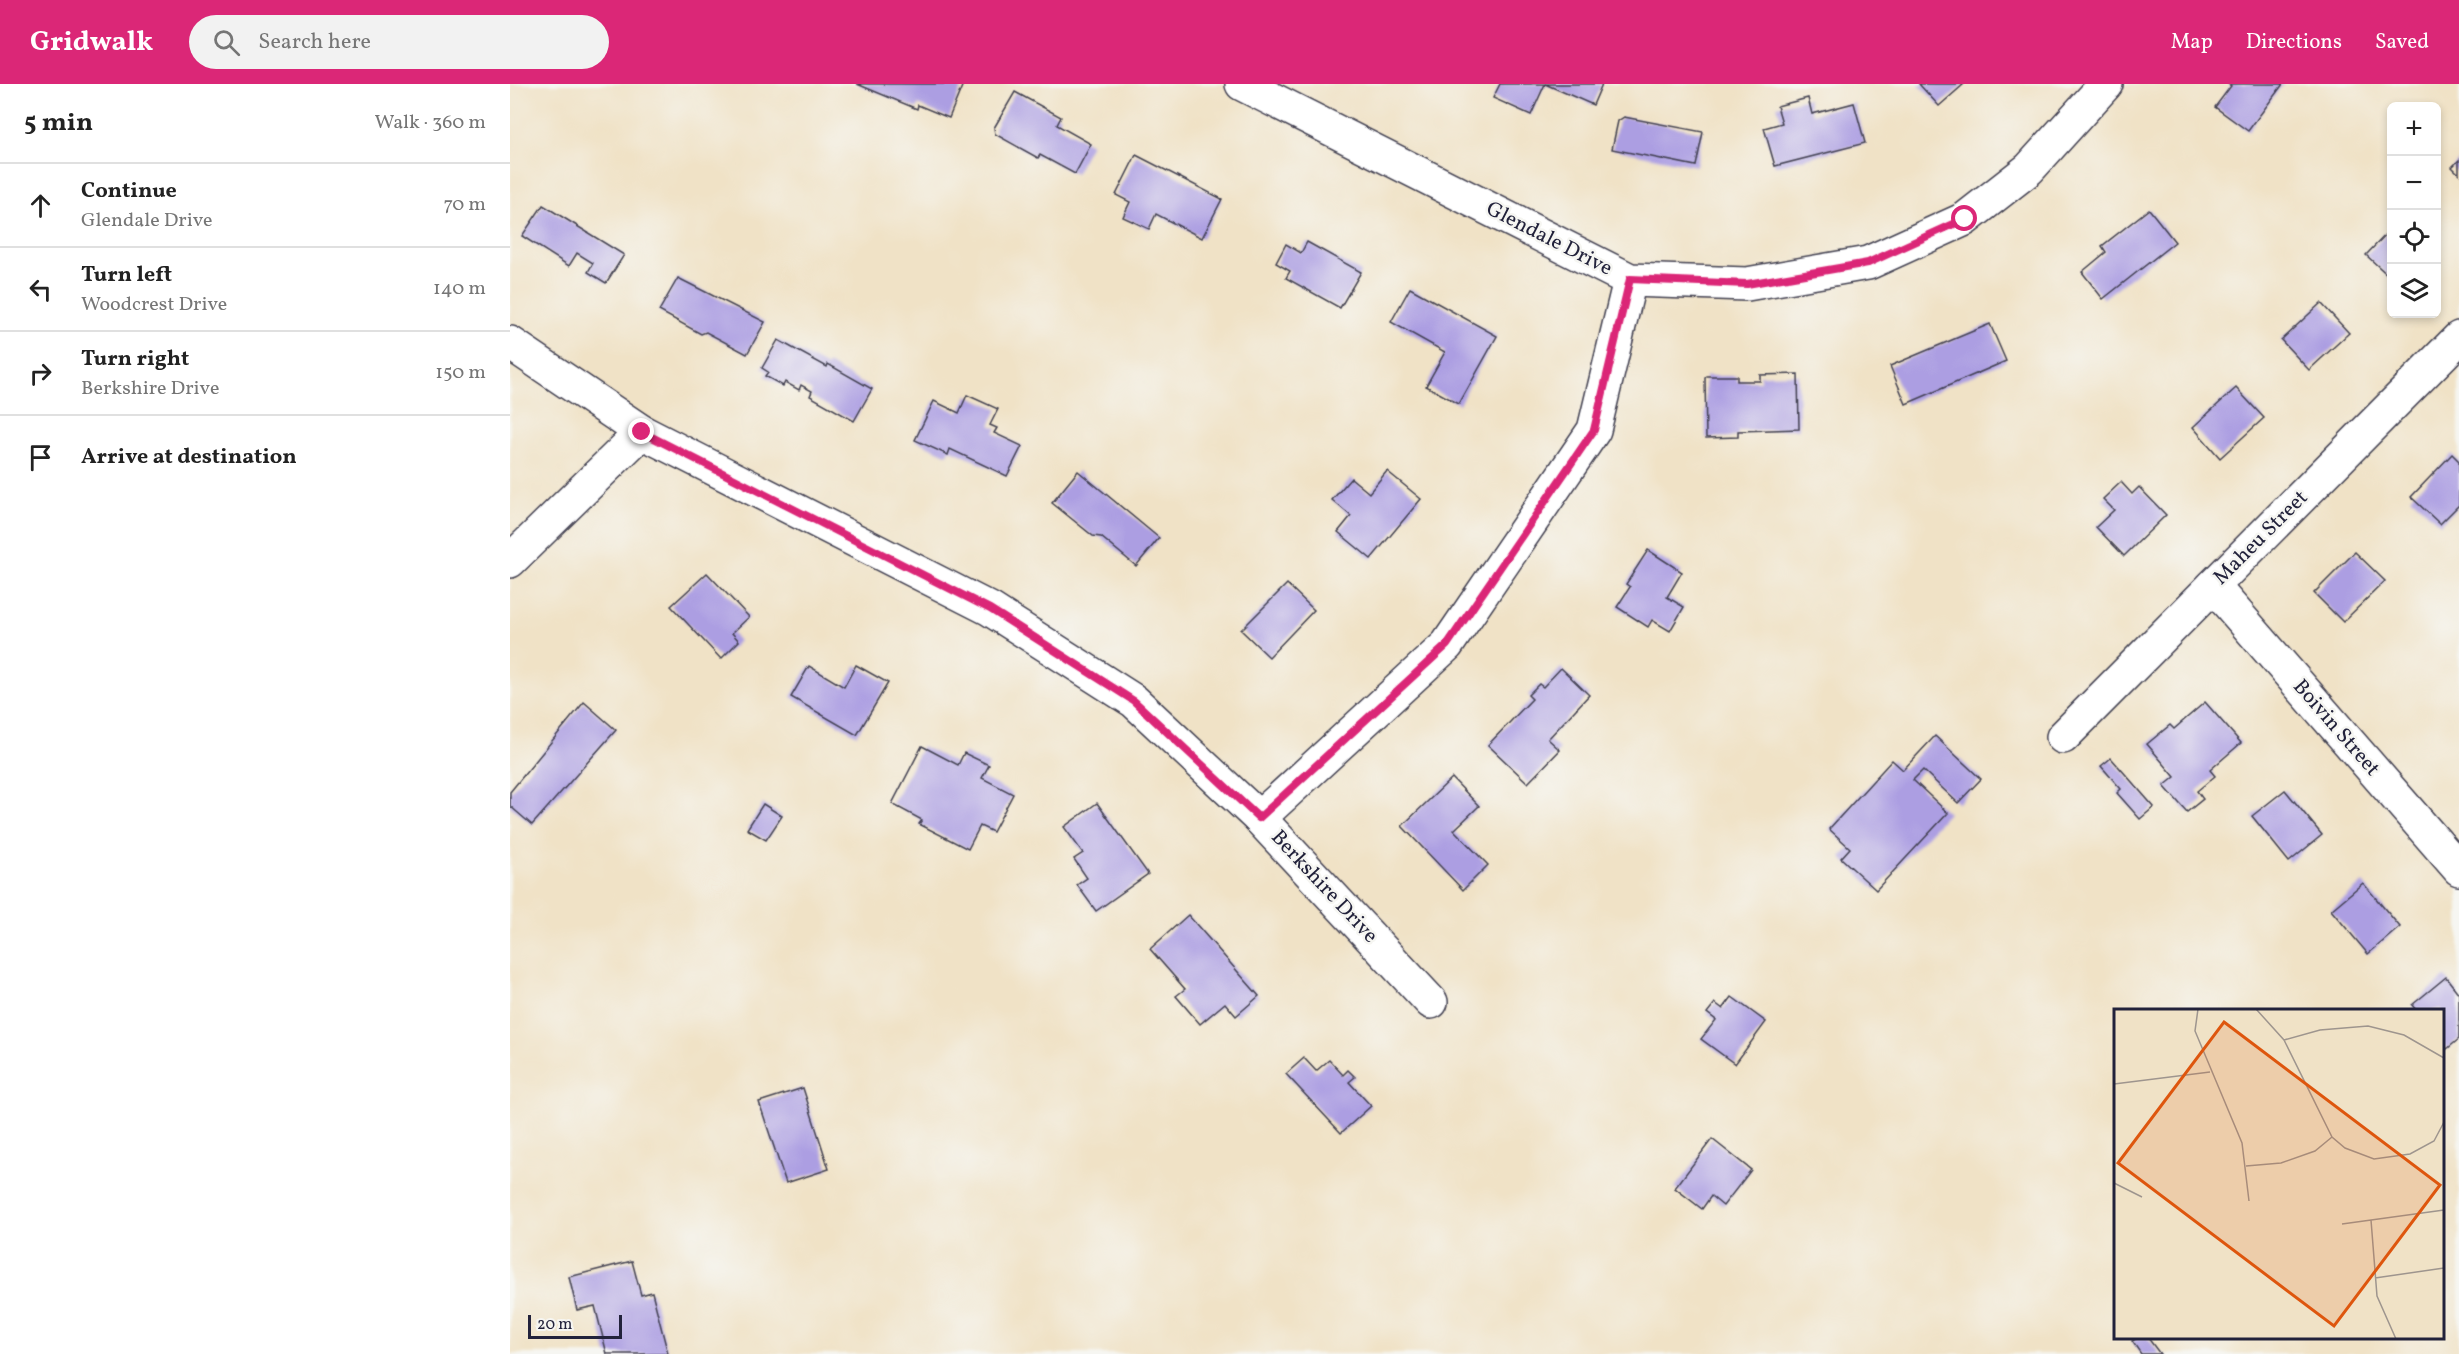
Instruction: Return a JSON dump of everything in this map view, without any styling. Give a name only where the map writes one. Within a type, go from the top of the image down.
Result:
[{"type":"street","name":"Glendale Drive","points":[[1242,84],[1630,279],[1747,284],[1868,263],[1965,219],[2029,169],[2106,84]]},
{"type":"street","points":[[1259,818],[1447,645],[1454,635],[1594,430],[1630,279]]},
{"type":"street","name":"Maheu Street","points":[[2063,737],[2459,338]]},
{"type":"street","name":"Berkshire Drive","points":[[510,344],[642,432],[990,609],[1134,701],[1259,818],[1431,1002]]},
{"type":"street","points":[[510,561],[642,432]]},
{"type":"street","name":"Boivin Street","points":[[2213,586],[2459,869]]},
{"type":"building","points":[[857,84],[963,84],[949,118],[918,105],[917,109]]},
{"type":"building","points":[[1500,84],[1545,84],[1531,115],[1493,98]]},
{"type":"building","points":[[1545,84],[1602,84],[1593,105]]},
{"type":"building","points":[[1919,84],[1964,84],[1939,106]]},
{"type":"building","points":[[2228,84],[2283,84],[2248,131],[2215,107],[2231,86]]},
{"type":"building","points":[[1015,92],[1061,117],[1057,125],[1091,144],[1075,174],[1040,155],[1038,158],[995,134],[994,128]]},
{"type":"building","points":[[1808,98],[1812,114],[1854,103],[1865,143],[1775,166],[1764,128],[1782,123],[1777,106]]},
{"type":"building","points":[[1624,117],[1703,132],[1696,166],[1612,149],[1618,121]]},
{"type":"building","points":[[1136,155],[1222,199],[1202,238],[1156,214],[1149,229],[1123,217],[1130,202],[1116,195]]},
{"type":"building","points":[[2459,160],[2459,174],[2452,167]]},
{"type":"building","points":[[543,205],[624,255],[606,283],[588,272],[593,263],[577,253],[569,266],[522,236]]},
{"type":"building","points":[[2149,209],[2175,242],[2103,299],[2082,272],[2106,252],[2102,246]]},
{"type":"building","points":[[2387,233],[2387,274],[2366,255]]},
{"type":"building","points":[[1307,242],[1361,272],[1340,308],[1286,278],[1290,271],[1276,263],[1286,244],[1301,253]]},
{"type":"building","points":[[678,278],[765,322],[747,354],[706,332],[701,334],[659,311]]},
{"type":"building","points":[[1410,288],[1497,336],[1459,404],[1426,386],[1445,352],[1391,322]]},
{"type":"building","points":[[2321,303],[2349,333],[2309,370],[2281,340]]},
{"type":"building","points":[[1990,324],[2006,361],[1906,404],[1890,366]]},
{"type":"building","points":[[778,340],[827,367],[828,364],[872,389],[854,421],[810,396],[812,391],[801,385],[799,390],[785,382],[783,386],[765,376],[768,372],[762,368]]},
{"type":"building","points":[[1798,374],[1799,429],[1738,431],[1738,437],[1706,438],[1705,378],[1707,376],[1737,376],[1737,381],[1760,381],[1760,375]]},
{"type":"building","points":[[2236,388],[2264,418],[2220,458],[2193,427]]},
{"type":"building","points":[[967,395],[998,409],[990,425],[997,428],[994,433],[1022,446],[1007,476],[950,449],[948,455],[915,440],[934,401],[959,413]]},
{"type":"building","points":[[2452,454],[2459,461],[2459,505],[2440,524],[2411,497]]},
{"type":"building","points":[[1078,471],[1159,538],[1136,566],[1101,537],[1093,536],[1052,503]]},
{"type":"building","points":[[1387,471],[1421,499],[1371,559],[1338,532],[1351,516],[1332,500],[1351,478],[1369,493]]},
{"type":"building","points":[[2121,482],[2132,494],[2139,487],[2166,515],[2124,556],[2096,527],[2114,510],[2103,499]]},
{"type":"building","points":[[1648,550],[1682,572],[1667,597],[1684,607],[1670,631],[1652,620],[1648,627],[1617,607],[1630,587],[1626,584]]},
{"type":"building","points":[[2355,552],[2385,581],[2343,622],[2314,593]]},
{"type":"building","points":[[707,573],[749,617],[732,633],[739,641],[721,659],[671,606]]},
{"type":"building","points":[[1287,584],[1314,610],[1269,657],[1241,630]]},
{"type":"building","points":[[856,665],[888,683],[857,735],[791,697],[809,666],[844,687]]},
{"type":"building","points":[[1561,668],[1589,695],[1548,739],[1560,750],[1528,783],[1488,745],[1532,699],[1528,695],[1539,684],[1543,687]]},
{"type":"building","points":[[584,702],[616,730],[532,825],[510,806],[510,792]]},
{"type":"building","points":[[2205,702],[2241,743],[2210,770],[2215,776],[2197,791],[2203,799],[2187,812],[2164,786],[2175,777],[2147,744],[2170,725],[2174,729]]},
{"type":"building","points":[[1935,736],[1981,779],[1958,803],[1923,770],[1913,780],[1948,813],[1876,890],[1841,858],[1850,848],[1829,829],[1892,760],[1903,770]]},
{"type":"building","points":[[922,746],[958,765],[964,753],[989,765],[982,778],[1013,794],[993,832],[980,826],[968,849],[919,824],[922,820],[892,804]]},
{"type":"building","points":[[2111,758],[2154,807],[2140,819],[2117,793],[2121,789],[2101,766]]},
{"type":"building","points":[[1452,778],[1479,806],[1454,830],[1488,865],[1463,890],[1402,826]]},
{"type":"building","points":[[2285,790],[2322,835],[2289,862],[2252,816]]},
{"type":"building","points":[[1097,803],[1148,874],[1096,911],[1077,885],[1087,878],[1074,859],[1083,853],[1064,827]]},
{"type":"building","points":[[763,804],[782,816],[766,840],[747,829]]},
{"type":"building","points":[[2363,883],[2400,927],[2368,954],[2331,910]]},
{"type":"building","points":[[1188,915],[1259,996],[1236,1016],[1225,1003],[1200,1024],[1176,996],[1185,989],[1150,949]]},
{"type":"building","points":[[2446,977],[2459,994],[2459,1039],[2447,1049],[2444,1045],[2444,1009],[2415,1009],[2412,1005]]},
{"type":"building","points":[[1732,997],[1766,1022],[1735,1064],[1701,1039],[1716,1020],[1707,1013],[1715,1003],[1723,1009]]},
{"type":"building","points":[[1304,1058],[1316,1071],[1329,1060],[1343,1075],[1348,1070],[1355,1077],[1349,1082],[1371,1106],[1341,1133],[1286,1074]]},
{"type":"building","points":[[803,1088],[829,1169],[786,1183],[759,1102]]},
{"type":"building","points":[[1712,1139],[1751,1170],[1723,1206],[1711,1196],[1702,1209],[1675,1188]]},
{"type":"building","points":[[632,1261],[641,1295],[652,1292],[668,1354],[607,1354],[595,1306],[577,1310],[569,1277]]},
{"type":"building","points":[[2149,1339],[2160,1354],[2141,1354],[2132,1341]]},
{"type":"route","points":[[642,432],[990,609],[1134,701],[1259,818],[1447,645],[1594,430],[1630,279],[1747,284],[1868,263],[1965,219]]}]
